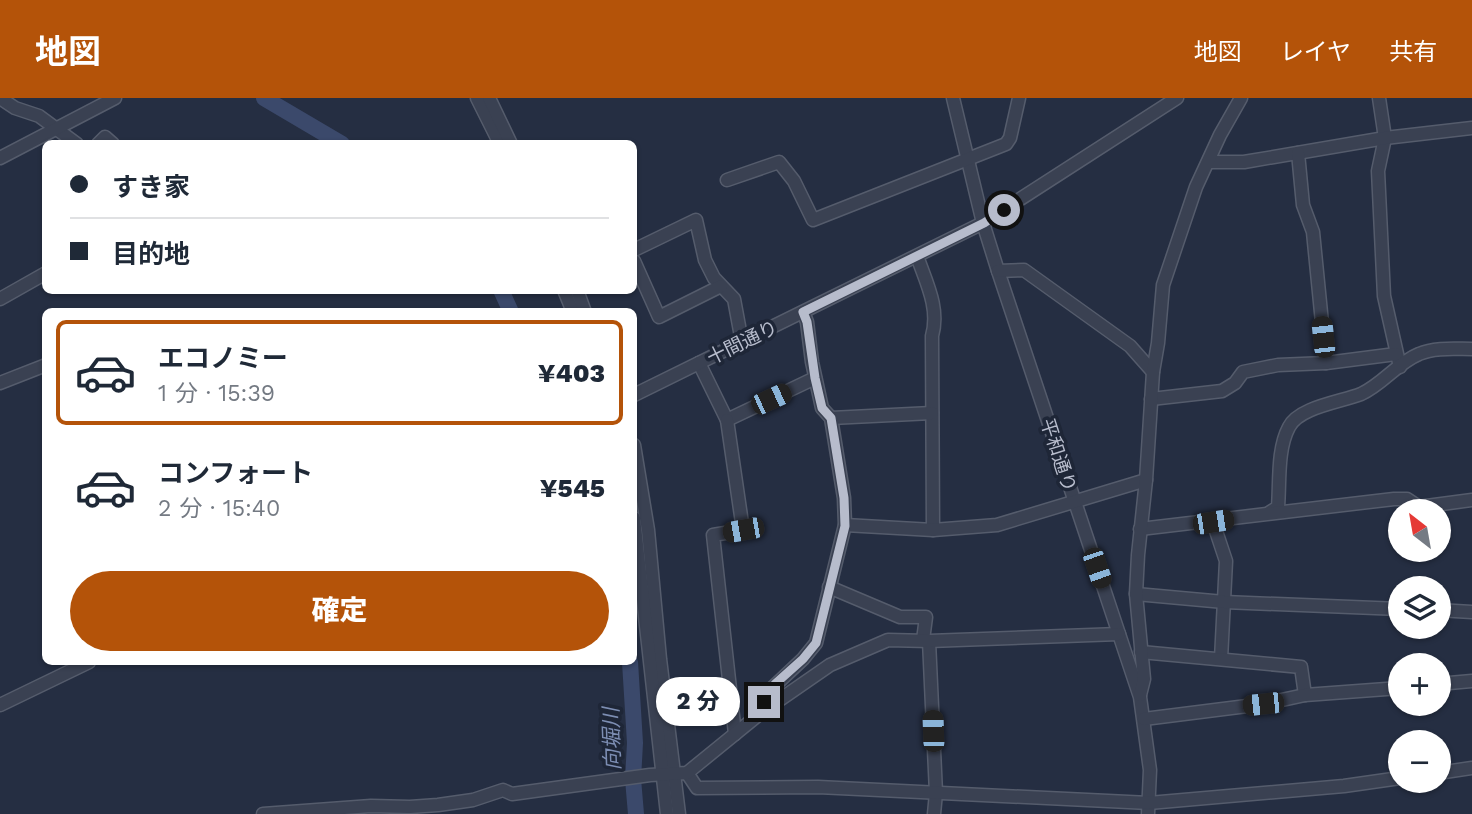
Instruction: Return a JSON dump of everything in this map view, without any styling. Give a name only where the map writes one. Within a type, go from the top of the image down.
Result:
[{"type":"street","points":[[0,158],[115,98]]},
{"type":"street","points":[[477,98],[498,140]]},
{"type":"street","points":[[489,98],[509,140]]},
{"type":"street","name":"平和通り","points":[[953,98],[998,271],[1140,697],[1150,770],[1149,809]]},
{"type":"street","points":[[727,180],[779,162],[794,181],[813,220],[1006,144],[1010,138],[1019,98]]},
{"type":"street","name":"十間通り","points":[[637,394],[984,223],[1177,98]]},
{"type":"street","points":[[1140,697],[1144,679],[1136,594],[1153,372],[1163,285],[1196,187],[1241,98]]},
{"type":"street","points":[[1269,512],[1278,507],[1283,444],[1288,428],[1294,420],[1310,411],[1362,393],[1385,379],[1398,360],[1384,296],[1380,250],[1378,171],[1385,138],[1379,98]]},
{"type":"street","points":[[8,100],[59,128],[72,140]]},
{"type":"street","points":[[1208,162],[1244,162],[1385,138],[1472,128]]},
{"type":"street","points":[[1298,153],[1303,205],[1313,232],[1326,363]]},
{"type":"street","points":[[637,249],[696,220],[705,260],[721,286],[734,299],[742,342]]},
{"type":"street","points":[[917,256],[936,324],[932,336],[933,530]]},
{"type":"street","points":[[637,268],[659,317],[721,286]]},
{"type":"street","points":[[998,271],[1024,270],[1130,346],[1153,372]]},
{"type":"street","points":[[0,299],[42,275]]},
{"type":"street","points":[[762,712],[769,691],[812,649],[819,634],[845,526],[844,498],[831,418],[822,408],[803,312]]},
{"type":"street","points":[[1151,399],[1222,391],[1235,383],[1242,372],[1278,365],[1398,360],[1426,351],[1472,349]]},
{"type":"street","points":[[699,363],[727,420],[743,530],[712,536],[735,734]]},
{"type":"street","points":[[0,383],[42,367]]},
{"type":"street","points":[[727,420],[815,378]]},
{"type":"street","points":[[831,418],[932,413]]},
{"type":"street","points":[[637,463],[648,530],[666,706],[667,814]]},
{"type":"street","points":[[845,526],[933,530],[997,525],[1146,481]]},
{"type":"street","points":[[1140,529],[1394,499],[1407,499],[1419,507],[1472,500]]},
{"type":"street","points":[[1213,522],[1226,561],[1221,659]]},
{"type":"street","points":[[637,540],[668,773],[679,814]]},
{"type":"street","points":[[829,587],[900,617],[926,617],[936,793],[934,814]]},
{"type":"street","points":[[1136,594],[1224,603],[1388,609]]},
{"type":"street","points":[[1451,611],[1472,612]]},
{"type":"street","points":[[263,814],[371,806],[410,811],[461,803],[503,790],[512,794],[668,773],[735,734],[830,665],[877,643],[888,640],[1119,634]]},
{"type":"street","points":[[1141,652],[1301,667],[1305,695]]},
{"type":"street","points":[[0,705],[83,665]]},
{"type":"street","points":[[1451,683],[1472,681]]},
{"type":"street","points":[[1144,719],[1263,704],[1305,695],[1388,689]]},
{"type":"street","points":[[666,706],[731,698]]},
{"type":"street","points":[[1451,771],[1472,768]]},
{"type":"street","points":[[668,773],[696,788],[818,787],[1149,809],[1388,780]]},
{"type":"waterway","name":"向堀川","points":[[264,98],[335,140]]},
{"type":"waterway","name":"向堀川","points":[[503,294],[509,308]]},
{"type":"waterway","name":"向堀川","points":[[630,665],[636,814]]},
{"type":"route","points":[[764,702],[775,684],[803,659],[816,643],[845,526],[840,465],[831,418],[822,408],[803,312],[984,223],[1004,210]]}]
